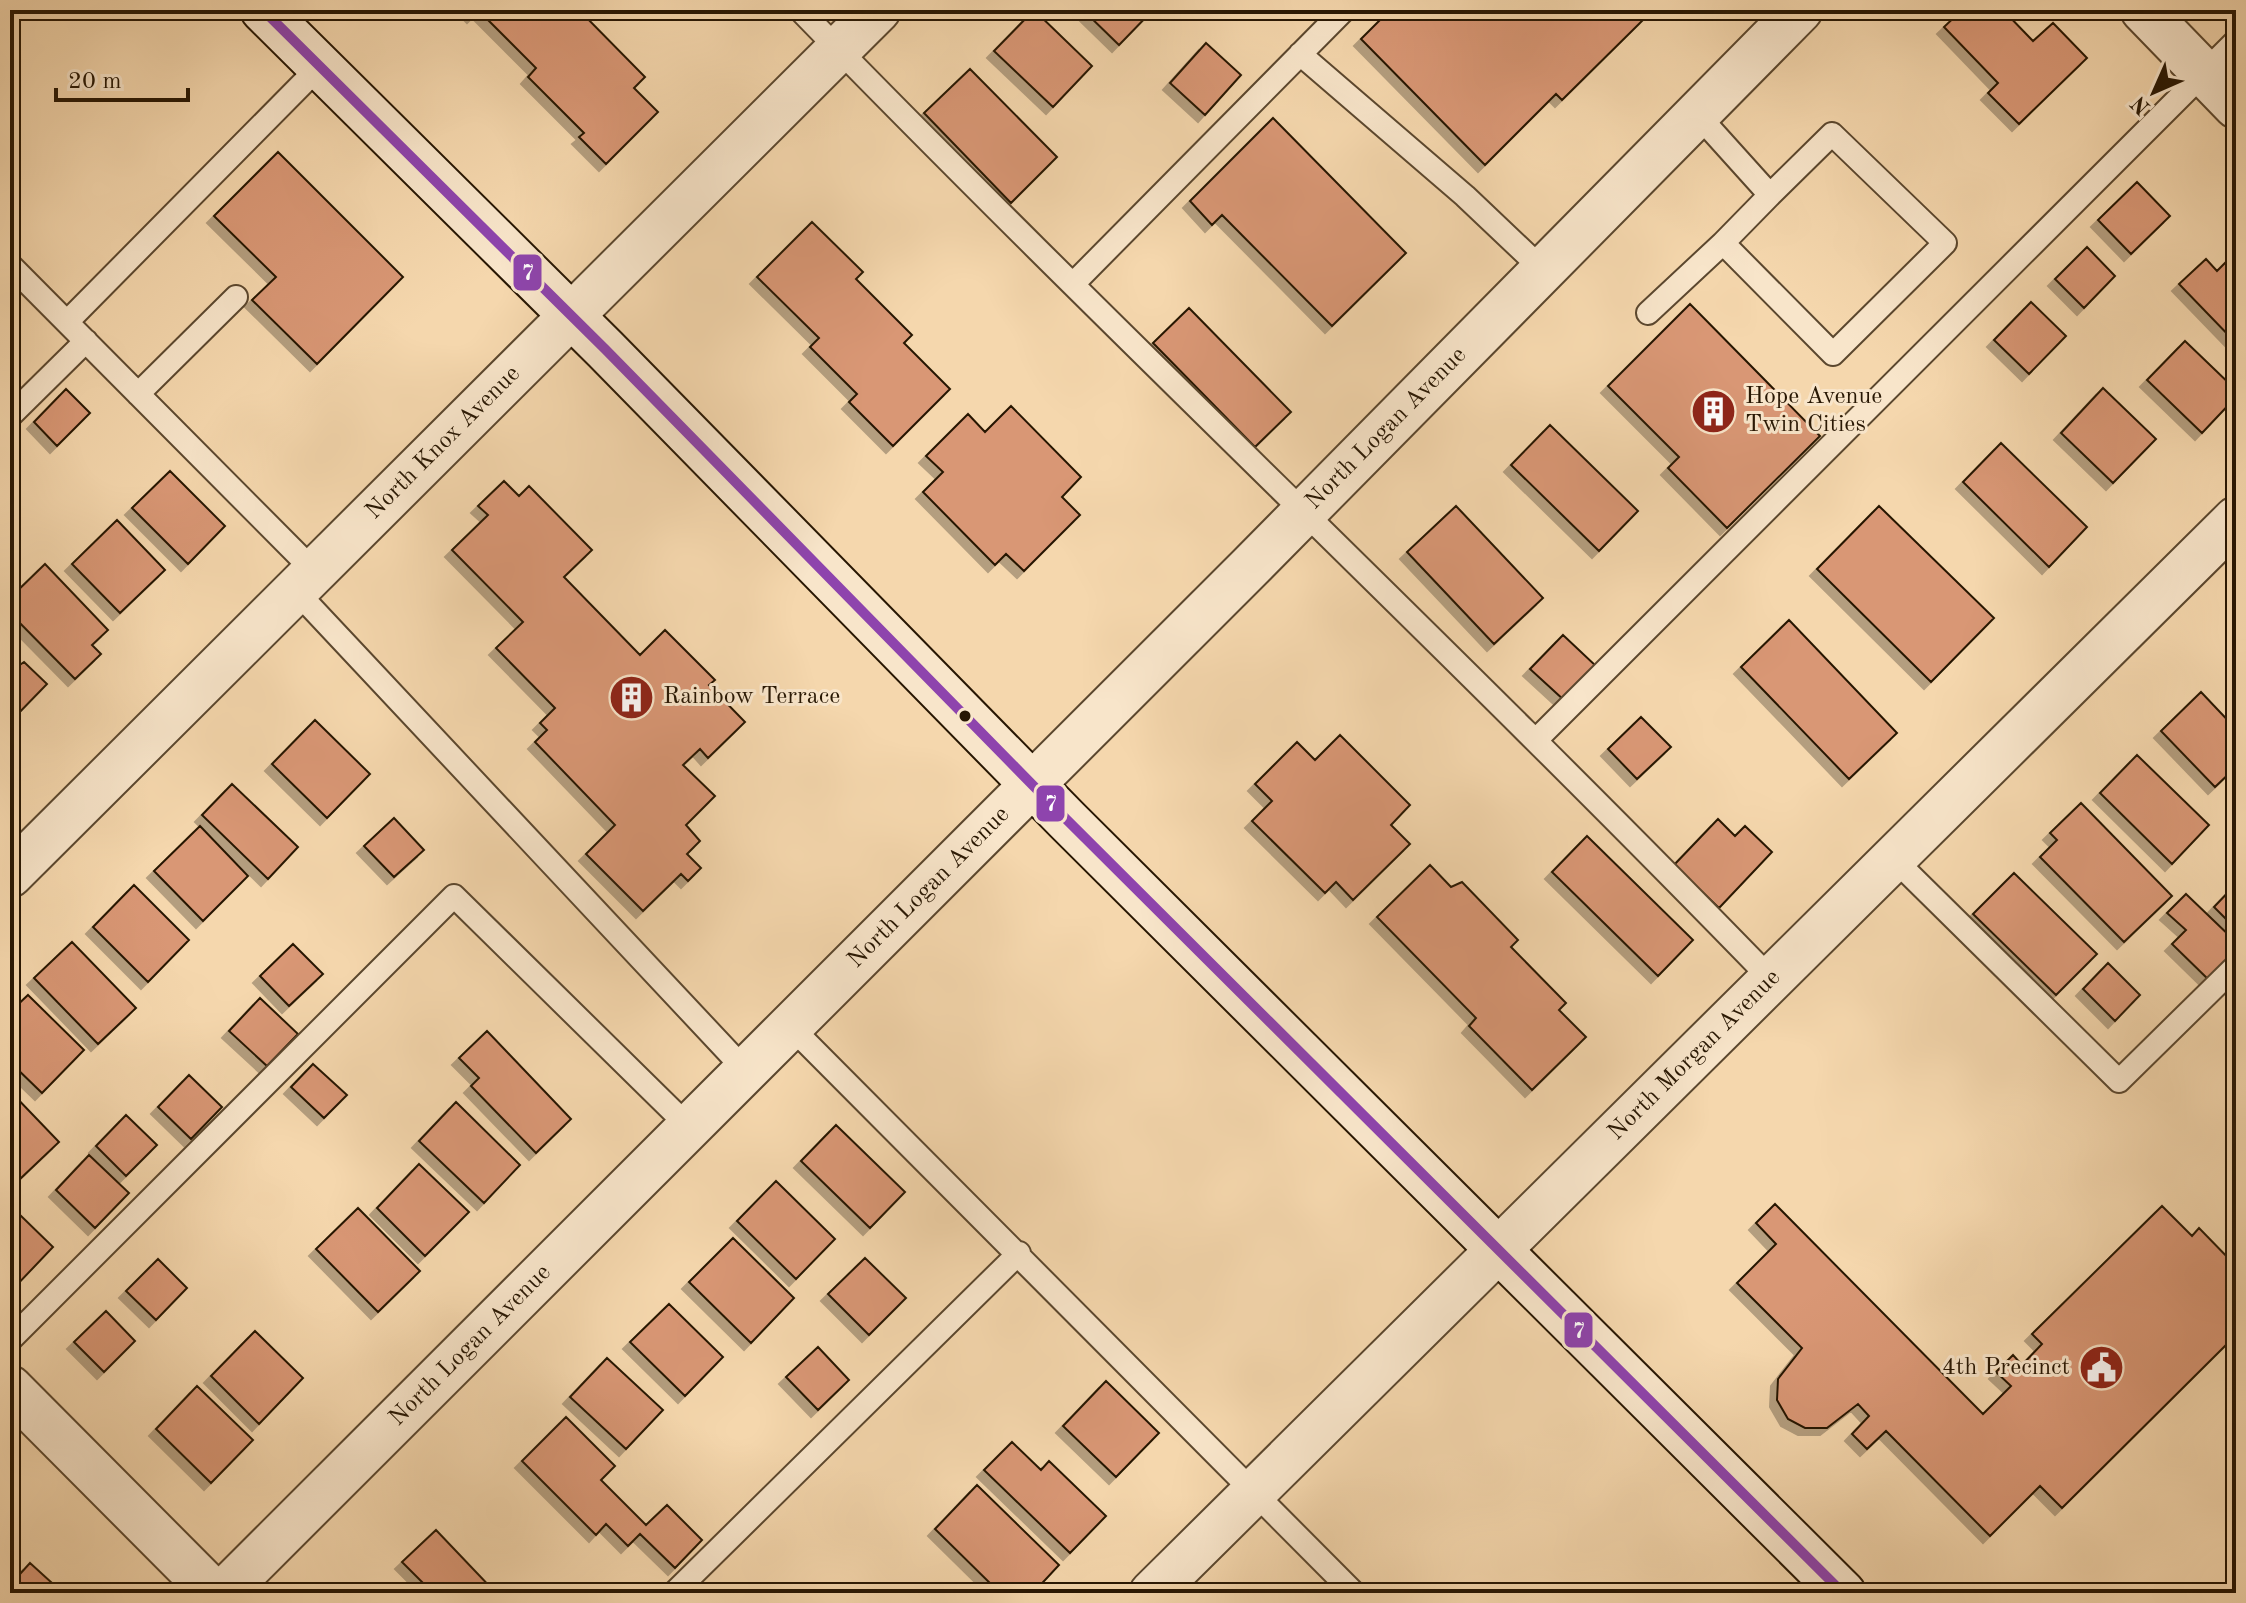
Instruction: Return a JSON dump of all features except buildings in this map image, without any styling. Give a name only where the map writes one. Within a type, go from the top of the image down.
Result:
[{"type":"street","points":[[263,10],[573,317],[1032,785],[1843,1593]]},
{"type":"street","name":"North Knox Avenue","points":[[10,875],[878,10]]},
{"type":"street","name":"North Logan Avenue","points":[[223,1593],[747,1072],[1800,10]]},
{"type":"street","points":[[2143,10],[2236,106]]},
{"type":"street","name":"North Morgan Avenue","points":[[1152,1593],[2236,519]]},
{"type":"street","points":[[10,1388],[214,1593]]},
{"type":"lane","points":[[800,10],[1303,513],[1537,739],[1771,979]]},
{"type":"lane","points":[[1074,283],[1344,10]]},
{"type":"lane","points":[[1537,739],[2236,41]]},
{"type":"lane","points":[[1300,54],[1465,196],[1543,270]]},
{"type":"lane","points":[[67,322],[320,66]]},
{"type":"lane","points":[[1697,114],[1770,195]]},
{"type":"lane","points":[[1648,313],[1832,134],[1945,243],[1833,354],[1723,243]]},
{"type":"lane","points":[[10,265],[138,394],[747,1072]]},
{"type":"lane","points":[[138,394],[236,297]]},
{"type":"lane","points":[[10,416],[86,341]]},
{"type":"lane","points":[[1893,858],[2119,1081],[2236,966]]},
{"type":"lane","points":[[10,1340],[454,896],[690,1128]]},
{"type":"lane","points":[[791,1027],[1354,1593]]},
{"type":"lane","points":[[674,1593],[1019,1253]]},
{"type":"transit line","name":"7","points":[[263,10],[605,349],[1067,820],[1843,1593]]},
{"type":"place","name":"Hope Avenue Twin Cities","points":[[1714,411]]},
{"type":"place","name":"Rainbow Terrace","points":[[632,697]]},
{"type":"place","name":"4th Precinct","points":[[2101,1368]]}]
